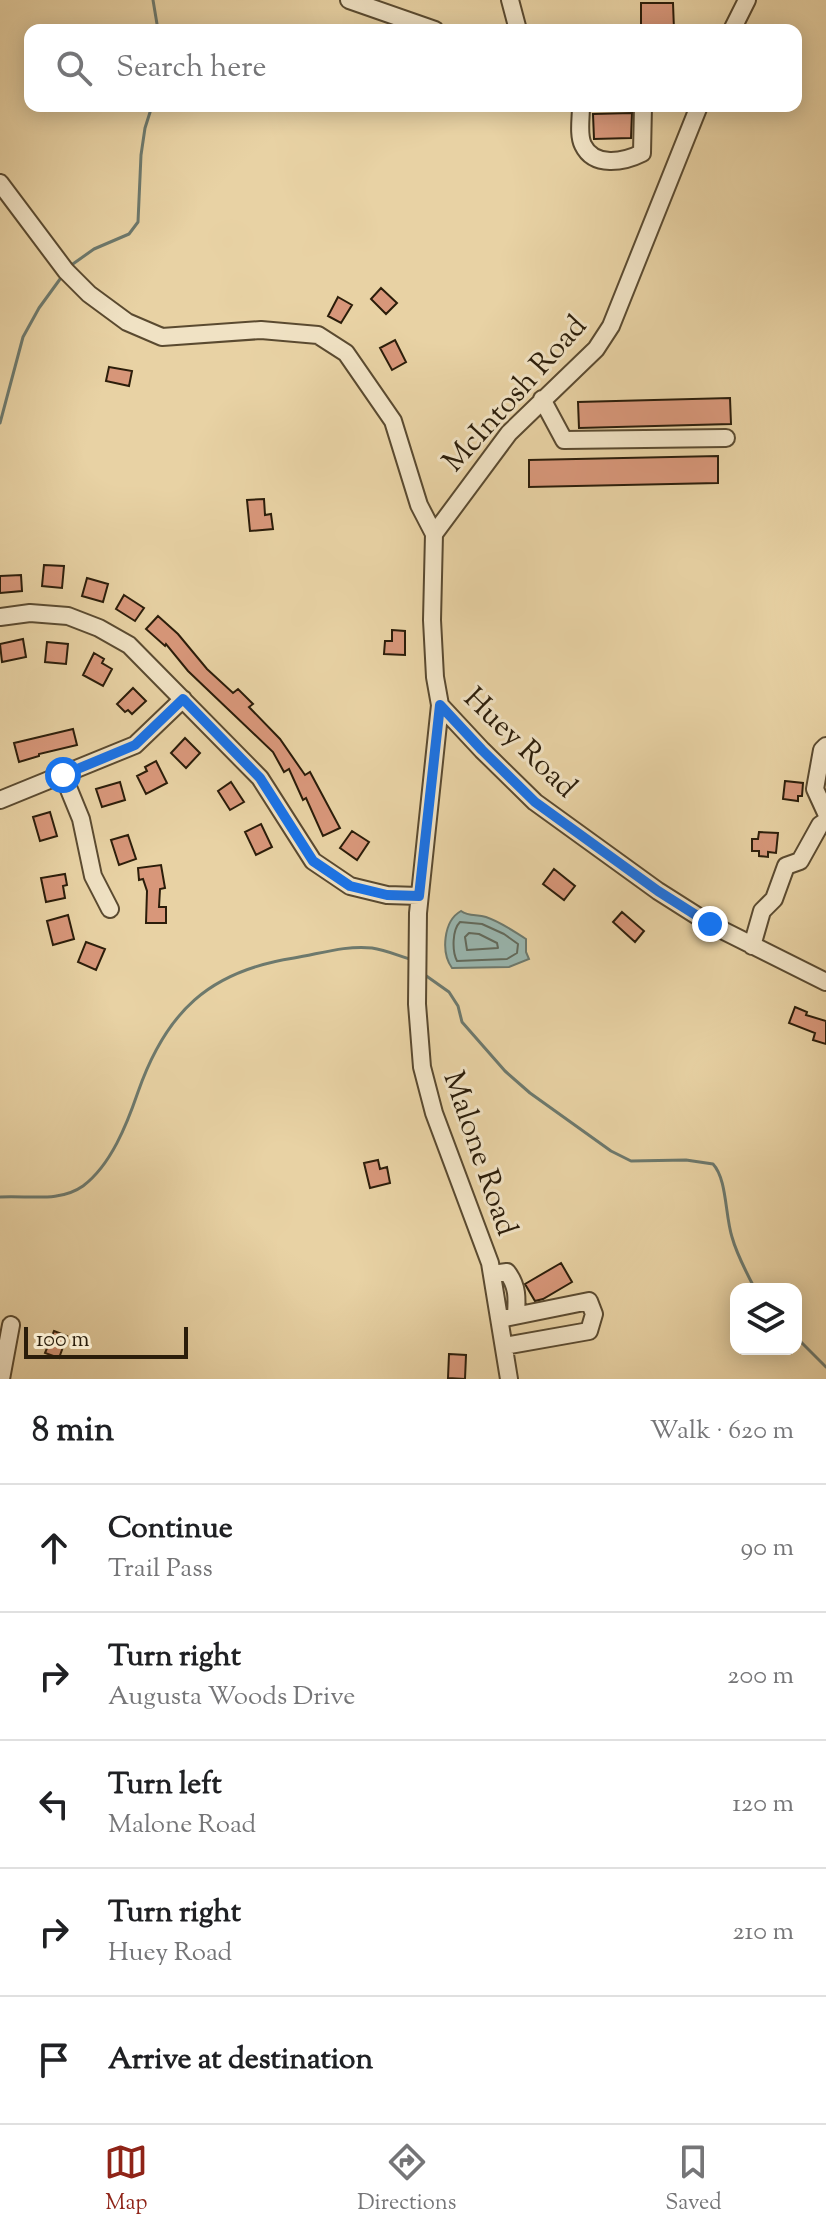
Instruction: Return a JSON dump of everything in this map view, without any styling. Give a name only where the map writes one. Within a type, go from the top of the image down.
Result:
[{"type":"street","points":[[349,0],[377,4],[422,24]]},
{"type":"street","points":[[510,0],[516,24]]},
{"type":"street","points":[[735,24],[747,0]]},
{"type":"street","points":[[581,112],[582,143],[590,155],[606,161],[628,160],[642,153],[643,112]]},
{"type":"street","name":"McIntosh Road","points":[[434,534],[509,433],[596,349],[611,326],[697,112]]},
{"type":"street","name":"Huey Road","points":[[0,183],[66,271],[89,294],[127,322],[162,337],[261,330],[318,335],[346,353],[393,421],[419,505],[434,534],[432,620],[440,705],[535,802],[658,891],[710,924],[826,982]]},
{"type":"street","points":[[542,399],[564,440],[726,438]]},
{"type":"street","points":[[0,617],[30,613],[68,616],[99,628],[129,645],[260,778],[313,861],[350,886],[387,895],[419,896]]},
{"type":"street","points":[[0,800],[135,745],[183,699]]},
{"type":"street","name":"Malone Road","points":[[440,705],[419,896],[417,1004],[422,1067],[434,1113],[508,1317],[504,1346],[509,1379]]},
{"type":"street","points":[[826,746],[822,750],[815,789],[826,813]]},
{"type":"street","points":[[63,775],[81,819],[93,876],[110,909]]},
{"type":"street","points":[[752,946],[762,911],[774,899],[786,866],[800,861],[820,825],[826,821]]},
{"type":"street","points":[[504,1346],[589,1331],[594,1314],[589,1301],[508,1317]]},
{"type":"street","points":[[1,1379],[11,1325]]},
{"type":"water","points":[[461,911],[491,919],[526,939],[529,959],[509,967],[452,968],[446,954],[447,929]]},
{"type":"building","points":[[641,3],[673,3],[674,24],[641,24]]},
{"type":"building","points":[[632,113],[631,138],[594,139],[593,114]]},
{"type":"building","points":[[381,288],[397,303],[386,314],[371,299]]},
{"type":"building","points":[[338,297],[352,305],[341,323],[328,316]]},
{"type":"building","points":[[395,340],[406,362],[392,370],[380,348]]},
{"type":"building","points":[[109,367],[132,371],[129,386],[106,381]]},
{"type":"building","points":[[730,398],[731,424],[579,428],[578,402]]},
{"type":"building","points":[[718,456],[718,483],[529,487],[529,460]]},
{"type":"building","points":[[264,499],[265,515],[271,514],[273,529],[250,531],[247,500]]},
{"type":"building","points":[[44,565],[64,566],[62,588],[42,586]]},
{"type":"building","points":[[21,575],[22,591],[0,593],[0,576]]},
{"type":"building","points":[[87,578],[108,584],[103,602],[82,596]]},
{"type":"building","points":[[124,595],[144,608],[135,621],[116,609]]},
{"type":"building","points":[[158,616],[178,634],[207,669],[233,693],[238,689],[253,704],[249,707],[280,739],[305,775],[310,772],[340,828],[323,836],[289,769],[284,772],[273,752],[188,671],[166,644],[146,629]]},
{"type":"building","points":[[392,630],[405,631],[405,655],[384,654],[385,641],[392,641]]},
{"type":"building","points":[[23,639],[26,657],[2,662],[0,644]]},
{"type":"building","points":[[47,642],[68,644],[66,664],[45,662]]},
{"type":"building","points":[[94,653],[112,669],[103,686],[83,675]]},
{"type":"building","points":[[133,688],[146,701],[132,714],[117,704]]},
{"type":"building","points":[[73,729],[77,745],[19,762],[14,743]]},
{"type":"building","points":[[185,738],[200,753],[186,768],[171,753]]},
{"type":"building","points":[[156,761],[167,783],[146,794],[137,776]]},
{"type":"building","points":[[785,781],[803,783],[802,796],[798,796],[798,801],[783,799]]},
{"type":"building","points":[[120,782],[125,800],[102,807],[96,789]]},
{"type":"building","points":[[231,782],[244,802],[230,810],[218,791]]},
{"type":"building","points":[[50,812],[57,836],[40,841],[33,817]]},
{"type":"building","points":[[261,824],[272,847],[256,855],[245,832]]},
{"type":"building","points":[[352,831],[369,842],[357,860],[340,848]]},
{"type":"building","points":[[759,832],[778,833],[776,853],[768,852],[768,857],[759,856],[759,851],[752,851],[752,839],[758,839]]},
{"type":"building","points":[[128,835],[136,859],[119,865],[111,840]]},
{"type":"building","points":[[161,865],[165,888],[160,889],[159,907],[166,907],[166,923],[146,923],[147,891],[143,879],[139,880],[138,868]]},
{"type":"building","points":[[554,869],[575,886],[564,900],[543,884]]},
{"type":"building","points":[[65,874],[65,898],[46,902],[41,878]]},
{"type":"building","points":[[622,912],[644,931],[635,942],[613,922]]},
{"type":"building","points":[[68,915],[74,939],[53,945],[47,921]]},
{"type":"building","points":[[86,942],[105,949],[96,970],[78,962]]},
{"type":"building","points":[[795,1007],[807,1012],[806,1015],[826,1021],[826,1044],[813,1040],[815,1033],[789,1023]]},
{"type":"building","points":[[378,1160],[380,1169],[387,1167],[390,1183],[370,1188],[364,1163]]},
{"type":"building","points":[[561,1263],[572,1282],[535,1301],[525,1284]]},
{"type":"building","points":[[54,1331],[67,1336],[59,1358],[45,1353]]},
{"type":"building","points":[[449,1354],[466,1355],[465,1379],[448,1378]]},
{"type":"waterway","points":[[153,0],[157,24]]},
{"type":"waterway","points":[[70,266],[94,249],[129,234],[138,222],[141,155],[150,112]]},
{"type":"waterway","points":[[0,423],[23,337],[63,275]]},
{"type":"waterway","points":[[0,1197],[64,1195],[93,1177],[117,1143],[162,1039],[177,1018],[215,985],[264,964],[342,949],[372,948],[413,960]]},
{"type":"waterway","points":[[425,975],[449,992],[458,1006],[462,1022],[505,1071],[530,1093],[611,1151],[631,1161],[686,1160],[713,1164],[721,1179],[734,1244],[752,1283]]},
{"type":"waterway","points":[[802,1343],[826,1367]]},
{"type":"route","points":[[63,775],[135,745],[183,699],[260,778],[313,861],[350,886],[387,895],[419,896],[440,705],[535,802],[658,891],[710,924]]}]
